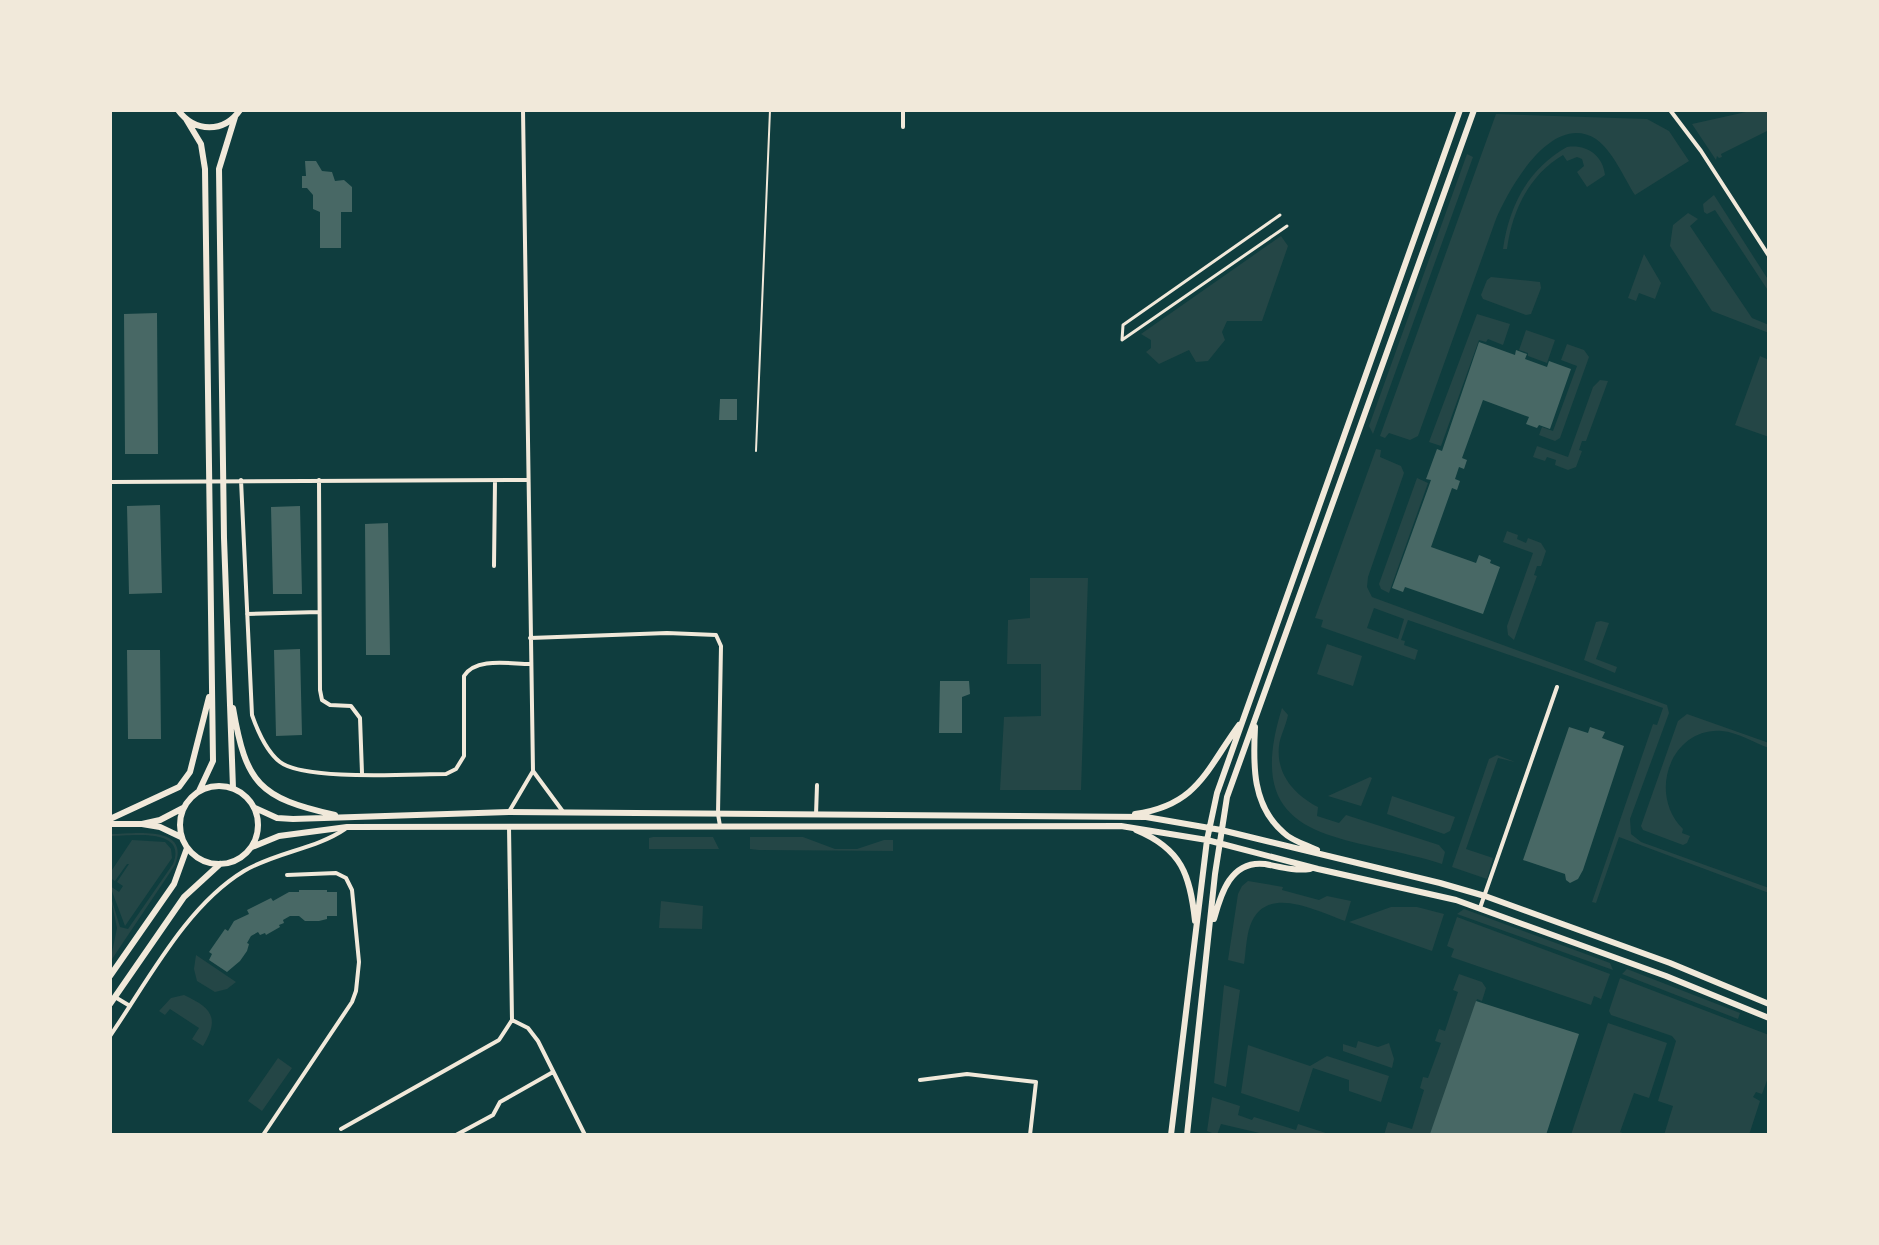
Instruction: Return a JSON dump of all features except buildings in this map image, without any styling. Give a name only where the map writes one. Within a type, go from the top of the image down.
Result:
[{"type":"main road","points":[[142,824],[160,820],[183,808],[199,791],[213,761],[205,169],[201,144],[178,110]]},
{"type":"main road","points":[[186,119],[198,126],[211,128],[224,125],[240,110]]},
{"type":"main road","points":[[1171,1135],[1208,827],[1217,793],[1460,110]]},
{"type":"main road","points":[[1187,1135],[1219,843],[1227,797],[1474,110]]},
{"type":"main road","points":[[233,788],[223,480],[219,169],[235,117]]},
{"type":"main road","points":[[228,684],[239,744],[256,780],[268,792],[287,803],[346,817]]},
{"type":"main road","points":[[110,821],[179,787],[190,772],[212,685]]},
{"type":"main road","points":[[1121,815],[1158,809],[1187,796],[1202,780],[1244,718]]},
{"type":"main road","points":[[1255,721],[1255,781],[1264,807],[1285,835],[1324,854]]},
{"type":"main road","points":[[199,791],[216,785],[233,788],[246,796],[255,808],[258,826],[252,847]]},
{"type":"main road","points":[[183,808],[179,822],[181,837],[187,848],[201,860],[220,864],[235,861],[252,847],[279,836],[347,827],[1121,826],[1207,840],[1318,869],[1435,894],[1666,976],[1769,1018]]},
{"type":"main road","points":[[255,808],[277,818],[509,812],[1121,815],[1208,827],[1485,896],[1670,963],[1769,1004]]},
{"type":"main road","points":[[110,821],[160,827],[181,837]]},
{"type":"main road","points":[[1121,826],[1158,840],[1179,861],[1192,893],[1197,933]]},
{"type":"main road","points":[[110,976],[174,884],[187,848]]},
{"type":"main road","points":[[110,1004],[184,897],[220,864]]},
{"type":"main road","points":[[1210,934],[1222,892],[1237,872],[1259,864],[1294,871],[1318,869]]},
{"type":"street","points":[[509,812],[533,771],[523,110]]},
{"type":"street","points":[[903,110],[903,127]]},
{"type":"street","points":[[1670,110],[1701,151],[1769,256]]},
{"type":"street","points":[[1280,215],[1123,325],[1122,340],[1287,226]]},
{"type":"street","points":[[241,480],[252,715],[259,736],[281,763],[305,773],[446,774],[456,769],[464,756],[464,676],[469,668],[478,664],[530,664]]},
{"type":"street","points":[[319,480],[322,700],[330,705],[351,706],[360,718],[362,773]]},
{"type":"street","points":[[494,566],[495,480]]},
{"type":"street","points":[[110,482],[527,480]]},
{"type":"street","points":[[247,614],[319,612]]},
{"type":"street","points":[[530,638],[667,633],[716,635],[721,646],[720,826]]},
{"type":"street","points":[[1480,908],[1557,687]]},
{"type":"street","points":[[533,771],[564,813]]},
{"type":"street","points":[[816,815],[817,785]]},
{"type":"street","points":[[341,1129],[499,1040],[512,1020],[509,826]]},
{"type":"street","points":[[110,1036],[183,928],[228,881],[263,861],[331,839],[347,827]]},
{"type":"street","points":[[263,1135],[352,1002],[358,980],[357,936],[350,883],[336,873],[287,875]]},
{"type":"street","points":[[110,922],[110,933]]},
{"type":"street","points":[[115,997],[130,1006]]},
{"type":"street","points":[[512,1020],[528,1028],[538,1041],[585,1135]]},
{"type":"street","points":[[456,1135],[493,1115],[500,1102],[553,1072]]},
{"type":"street","points":[[920,1080],[967,1074],[1036,1082],[1030,1135]]},
{"type":"lane","points":[[756,451],[770,110]]},
{"type":"shaded area","points":[[1755,110],[1769,110],[1769,130],[1721,154],[1722,157],[1717,156],[1716,160],[1692,124]]},
{"type":"shaded area","points":[[1496,114],[1647,119],[1669,131],[1689,161],[1635,195],[1613,158],[1596,139],[1580,133],[1564,135],[1548,144],[1522,173],[1496,219],[1418,436],[1410,440],[1389,433],[1385,438],[1380,436]]},
{"type":"shaded area","points":[[1567,147],[1581,147],[1592,152],[1601,162],[1605,175],[1587,187],[1577,172],[1584,166],[1582,159],[1577,157],[1567,161],[1563,155],[1551,163],[1524,195],[1513,221],[1507,249],[1503,249],[1510,218],[1523,190],[1541,166]]},
{"type":"shaded area","points":[[1467,154],[1473,157],[1373,434],[1369,426]]},
{"type":"shaded area","points":[[1714,195],[1769,281],[1769,292],[1715,210],[1707,214],[1704,212],[1703,204]]},
{"type":"shaded area","points":[[1688,213],[1698,219],[1690,226],[1752,318],[1769,325],[1769,333],[1712,311],[1670,246],[1673,225]]},
{"type":"shaded area","points":[[1281,236],[1288,246],[1262,321],[1227,321],[1222,332],[1225,340],[1208,361],[1196,362],[1189,350],[1159,364],[1146,352],[1151,348],[1151,340],[1141,334]]},
{"type":"shaded area","points":[[1644,254],[1661,283],[1655,299],[1639,293],[1636,301],[1628,298]]},
{"type":"shaded area","points":[[1491,277],[1540,282],[1541,288],[1531,314],[1526,315],[1483,299],[1481,295]]},
{"type":"shaded area","points":[[1477,314],[1510,324],[1503,345],[1488,339],[1486,342],[1479,340],[1441,446],[1429,442]]},
{"type":"shaded area","points":[[1526,330],[1555,340],[1547,363],[1519,350]]},
{"type":"shaded area","points":[[1567,344],[1584,350],[1589,357],[1560,438],[1555,441],[1539,435],[1542,427],[1553,431],[1577,366],[1561,360]]},
{"type":"shaded area","points":[[1760,356],[1769,360],[1769,437],[1735,425]]},
{"type":"shaded area","points":[[1600,380],[1608,381],[1586,441],[1582,441],[1576,467],[1568,470],[1555,465],[1556,460],[1547,457],[1545,461],[1533,457],[1537,446],[1568,457],[1593,387]]},
{"type":"shaded area","points":[[1376,449],[1381,450],[1380,457],[1401,466],[1404,473],[1368,577],[1367,587],[1372,597],[1667,705],[1669,713],[1630,819],[1631,834],[1641,842],[1769,888],[1769,893],[1619,837],[1596,903],[1592,902],[1653,724],[1657,725],[1663,708],[1408,620],[1401,640],[1405,641],[1404,645],[1418,650],[1415,660],[1321,627],[1323,620],[1315,618]],"holes":[[[1374,608],[1404,619],[1398,639],[1367,628]]]},
{"type":"shaded area","points":[[1417,478],[1428,483],[1389,593],[1379,584]]},
{"type":"shaded area","points":[[1507,531],[1518,535],[1517,539],[1526,543],[1528,538],[1541,543],[1546,551],[1541,566],[1537,566],[1534,575],[1537,576],[1514,640],[1508,635],[1507,626],[1533,553],[1503,542]]},
{"type":"shaded area","points":[[1030,578],[1088,578],[1081,790],[1000,790],[1004,717],[1041,716],[1041,664],[1007,664],[1008,620],[1030,618]]},
{"type":"shaded area","points":[[1596,622],[1609,623],[1596,659],[1617,667],[1615,673],[1584,660]]},
{"type":"shaded area","points":[[1327,644],[1362,656],[1353,686],[1317,674]]},
{"type":"shaded area","points":[[1282,708],[1288,715],[1279,746],[1281,766],[1295,790],[1318,807],[1317,816],[1339,823],[1346,815],[1439,845],[1445,852],[1442,864],[1338,838],[1310,827],[1288,811],[1275,787],[1272,754]]},
{"type":"shaded area","points":[[1687,714],[1769,743],[1769,748],[1722,731],[1704,733],[1689,740],[1678,751],[1670,765],[1666,782],[1672,815],[1683,829],[1682,833],[1690,836],[1683,845],[1643,830],[1641,826],[1678,721]]},
{"type":"shaded area","points":[[1497,755],[1515,762],[1498,758],[1466,849],[1493,858],[1487,879],[1452,867],[1489,759]]},
{"type":"shaded area","points":[[1370,777],[1361,806],[1328,796]]},
{"type":"shaded area","points":[[1392,796],[1455,817],[1450,831],[1444,834],[1387,814]]},
{"type":"shaded area","points":[[110,834],[157,834],[175,843],[178,852],[175,865],[110,962],[117,928],[110,894],[120,927],[128,929],[173,864],[175,852],[172,844],[155,836]]},
{"type":"shaded area","points":[[713,837],[719,849],[649,849],[649,838]]},
{"type":"shaded area","points":[[750,837],[803,837],[835,849],[857,849],[893,840],[893,851],[759,850],[750,849]]},
{"type":"shaded area","points":[[132,840],[165,842],[171,849],[172,858],[125,926],[110,886],[119,892],[123,886],[117,882],[129,864],[115,881],[110,878],[110,873]]},
{"type":"shaded area","points":[[1248,881],[1283,887],[1282,890],[1319,900],[1327,896],[1351,901],[1345,921],[1292,904],[1267,906],[1257,913],[1250,926],[1244,964],[1228,960],[1238,894]]},
{"type":"shaded area","points":[[661,901],[703,906],[702,929],[659,928]]},
{"type":"shaded area","points":[[1391,907],[1417,907],[1444,914],[1432,951],[1349,922]]},
{"type":"shaded area","points":[[1464,909],[1610,963],[1613,970],[1457,914]]},
{"type":"shaded area","points":[[1457,917],[1610,974],[1601,999],[1594,996],[1591,1005],[1451,957],[1454,949],[1447,946]]},
{"type":"shaded area","points":[[196,955],[236,982],[227,989],[215,992],[197,981],[194,969]]},
{"type":"shaded area","points":[[1627,969],[1740,1013],[1738,1019],[1622,974]]},
{"type":"shaded area","points":[[1459,974],[1482,982],[1486,988],[1482,1001],[1477,999],[1432,1135],[1384,1135],[1388,1122],[1412,1129],[1424,1090],[1420,1088],[1423,1077],[1428,1078],[1441,1043],[1435,1041],[1439,1029],[1445,1031],[1458,992],[1453,990]]},
{"type":"shaded area","points":[[1620,978],[1769,1035],[1769,1075],[1762,1094],[1756,1092],[1753,1097],[1760,1101],[1749,1135],[1664,1135],[1673,1106],[1658,1101],[1676,1041],[1672,1036],[1611,1015],[1609,1011]]},
{"type":"shaded area","points":[[1224,985],[1240,990],[1226,1087],[1214,1083]]},
{"type":"shaded area","points":[[184,995],[207,1009],[210,1015],[211,1028],[203,1046],[192,1039],[199,1028],[170,1009],[165,1015],[159,1011],[171,998]]},
{"type":"shaded area","points":[[1608,1023],[1667,1043],[1649,1098],[1634,1093],[1620,1132],[1628,1135],[1571,1135]]},
{"type":"shaded area","points":[[1358,1041],[1378,1047],[1389,1043],[1394,1059],[1392,1068],[1343,1051],[1343,1044],[1356,1048]]},
{"type":"shaded area","points":[[1248,1045],[1310,1066],[1327,1056],[1389,1076],[1381,1102],[1349,1091],[1349,1080],[1313,1068],[1299,1112],[1241,1093]]},
{"type":"shaded area","points":[[278,1058],[292,1068],[262,1111],[248,1101]]},
{"type":"shaded area","points":[[1212,1097],[1240,1106],[1238,1115],[1252,1120],[1254,1117],[1296,1130],[1298,1124],[1332,1135],[1268,1135],[1221,1124],[1217,1135],[1207,1131]]}]
